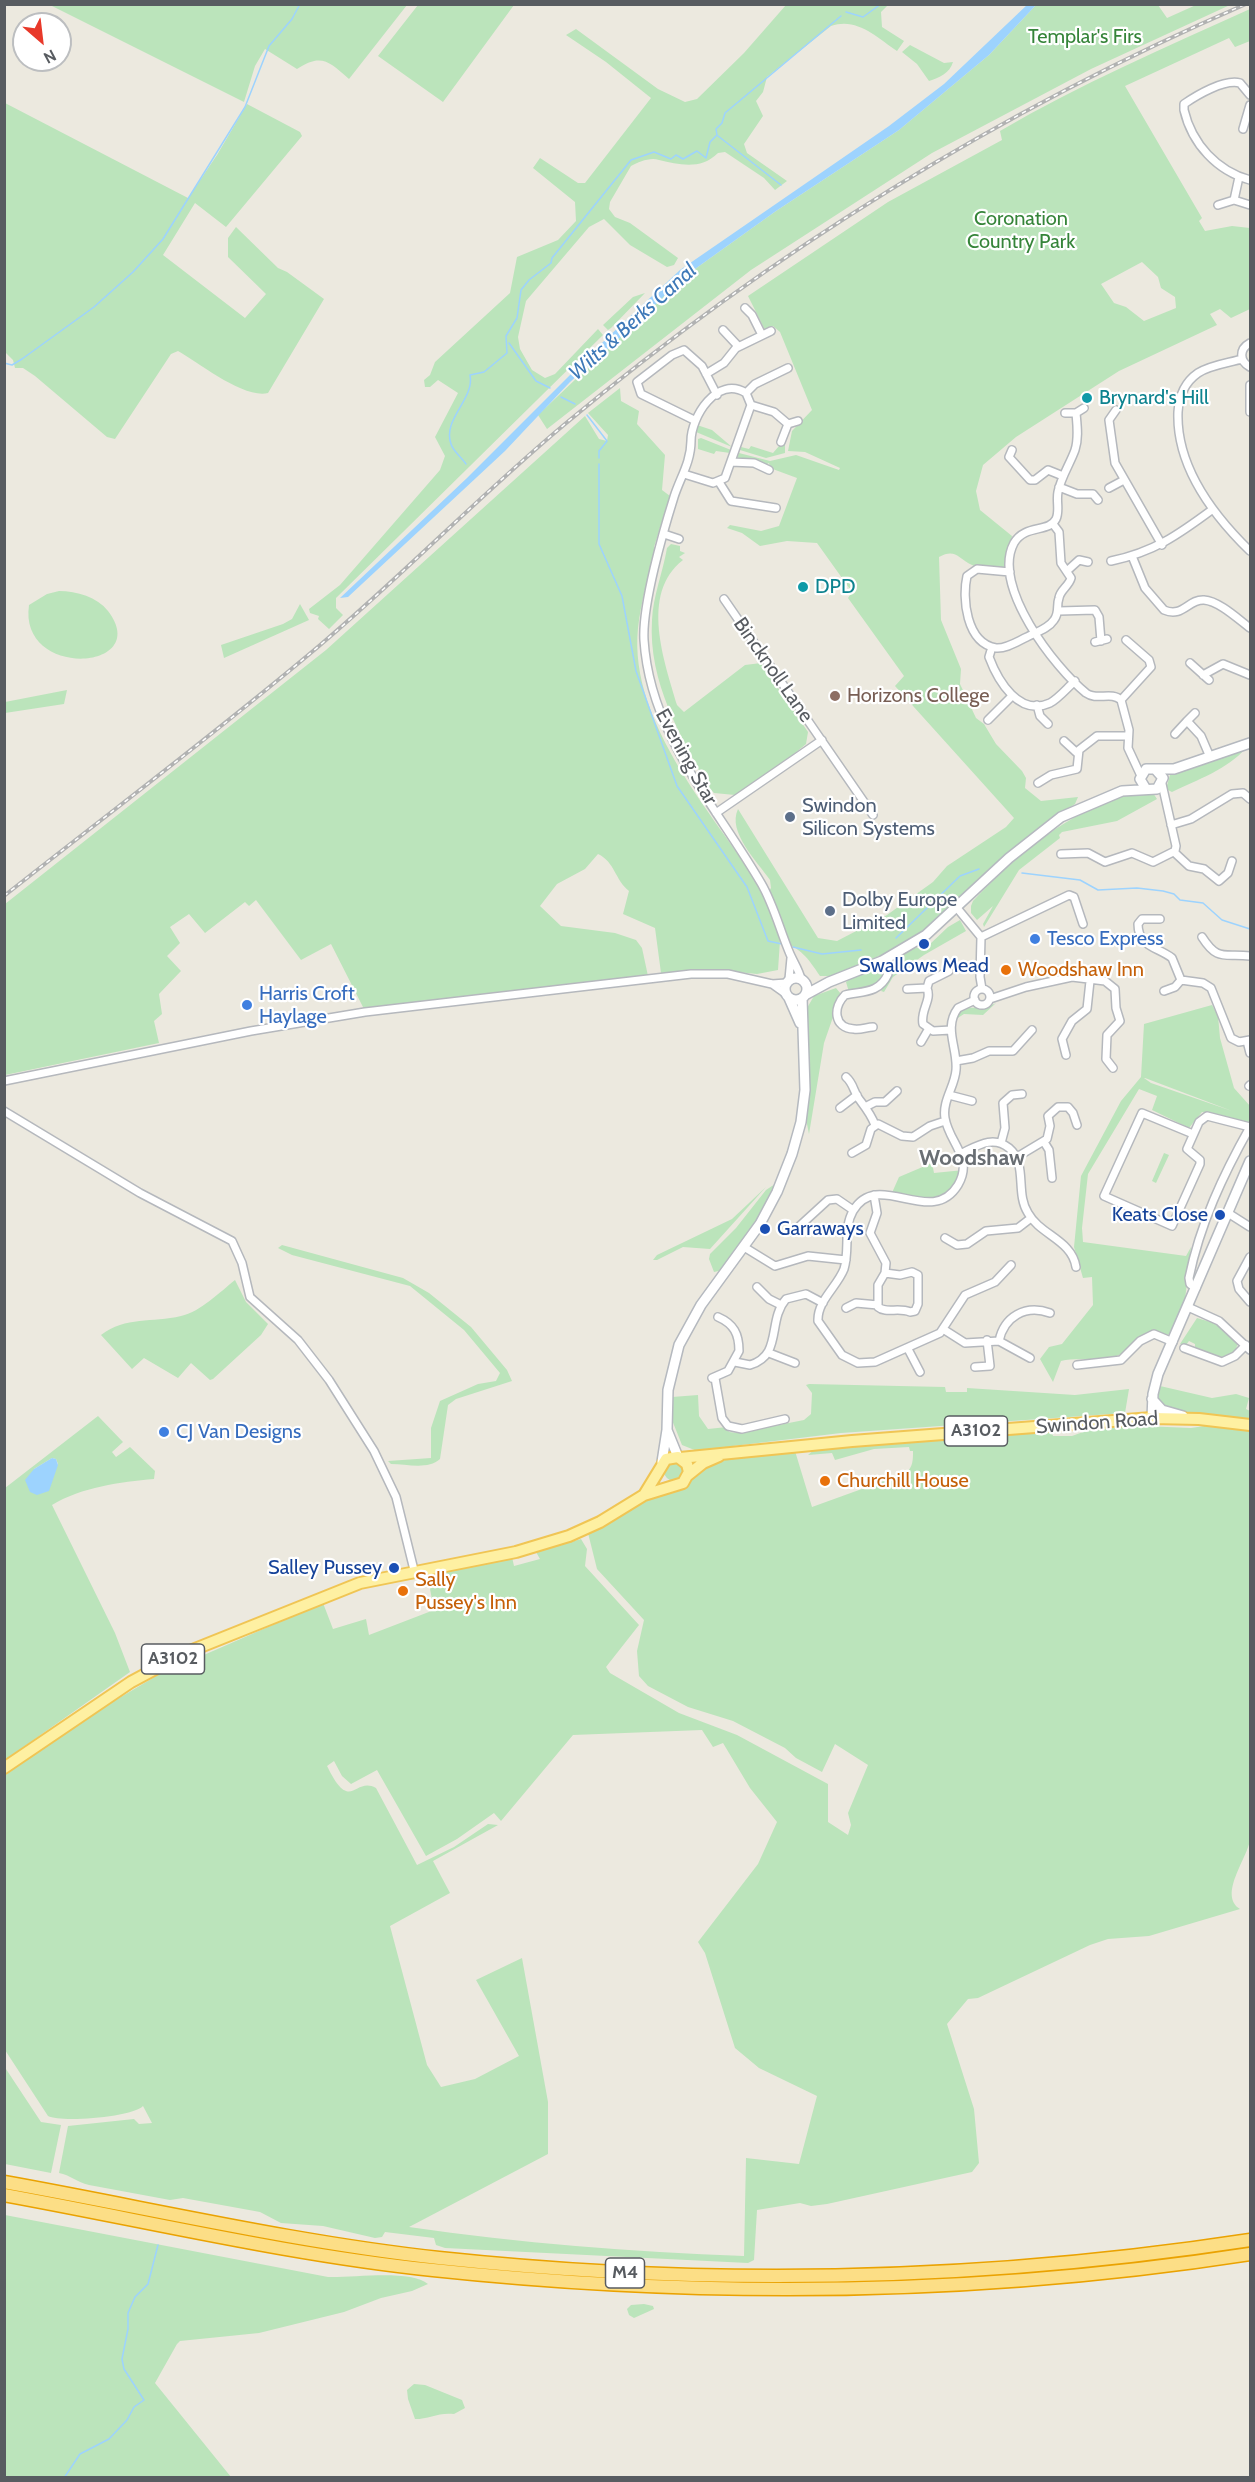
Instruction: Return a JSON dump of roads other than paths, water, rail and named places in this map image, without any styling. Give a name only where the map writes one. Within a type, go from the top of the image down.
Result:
[{"type":"highway","name":"M4","points":[[4,2182],[370,2249],[476,2261],[657,2275],[808,2277],[961,2272],[1107,2260],[1251,2240]]},
{"type":"highway","name":"M4","points":[[4,2195],[363,2261],[432,2270],[638,2287],[815,2290],[940,2286],[1096,2274],[1251,2254]]},
{"type":"main road","name":"Swindon Road","points":[[679,1457],[1152,1418],[1190,1418],[1251,1425]]},
{"type":"main road","name":"Swindon Road","points":[[688,1475],[703,1463],[728,1454]]},
{"type":"main road","points":[[671,1457],[679,1457],[688,1466],[688,1475],[683,1483],[672,1485],[663,1479],[661,1467],[671,1457]]},
{"type":"main road","name":"A3102","points":[[644,1495],[661,1467]]},
{"type":"main road","name":"A3102","points":[[4,1768],[131,1682],[169,1660],[338,1591],[414,1570],[516,1552],[550,1542],[592,1527],[644,1495],[672,1485]]},
{"type":"street","points":[[1251,94],[1242,85],[1233,82],[1196,97],[1184,107],[1184,114],[1209,158],[1239,177],[1251,180]]},
{"type":"street","points":[[1243,129],[1251,105]]},
{"type":"street","points":[[1234,200],[1239,177]]},
{"type":"street","points":[[1218,205],[1234,200],[1251,205]]},
{"type":"street","points":[[745,308],[752,315],[762,335]]},
{"type":"street","points":[[723,330],[738,346]]},
{"type":"street","points":[[706,374],[724,363],[738,346],[771,331]]},
{"type":"street","points":[[1242,359],[1243,348],[1251,343]]},
{"type":"street","points":[[717,395],[700,364],[681,350],[638,382],[641,394],[694,420],[704,406],[717,395],[735,390],[746,393]]},
{"type":"street","points":[[1242,359],[1251,367]]},
{"type":"street","points":[[1242,359],[1198,373],[1185,387],[1179,405],[1179,429],[1184,454],[1194,479],[1213,509],[1248,548],[1251,539]]},
{"type":"street","points":[[746,393],[755,384],[788,368]]},
{"type":"street","points":[[1251,385],[1251,412]]},
{"type":"street","points":[[684,474],[710,482],[719,482],[725,478],[751,405],[746,393]]},
{"type":"street","points":[[751,405],[774,412],[788,424]]},
{"type":"street","points":[[1065,413],[1076,413],[1084,408]]},
{"type":"street","points":[[1116,410],[1109,420],[1111,449],[1124,480],[1162,545]]},
{"type":"street","points":[[1053,524],[1057,515],[1059,487],[1077,444],[1076,413]]},
{"type":"street","name":"Evening Star","points":[[694,420],[684,474],[670,508],[645,620],[645,646],[653,692],[663,721],[678,752],[765,890],[803,981]]},
{"type":"street","points":[[788,424],[798,421]]},
{"type":"street","points":[[782,442],[788,424]]},
{"type":"street","points":[[1000,459],[1011,454],[1030,480],[1035,480],[1048,470],[1063,476]]},
{"type":"street","points":[[731,462],[754,463],[769,470]]},
{"type":"street","points":[[1109,488],[1124,480]]},
{"type":"street","points":[[719,482],[731,501],[765,510],[776,508]]},
{"type":"street","points":[[1059,487],[1077,494],[1096,494]]},
{"type":"street","points":[[1111,561],[1162,545],[1213,509]]},
{"type":"street","points":[[1010,572],[977,569],[966,576],[964,596],[968,617],[981,639],[992,647],[1006,646],[1050,625],[1059,611],[1059,597],[1071,580],[1068,570],[1061,563],[1059,532],[1053,524]]},
{"type":"street","points":[[1053,524],[1030,530],[1019,538],[1011,551],[1010,572],[1014,593],[1046,650],[1075,681],[1090,695],[1115,697],[1121,700]]},
{"type":"street","points":[[664,534],[679,539]]},
{"type":"street","points":[[1068,570],[1079,560],[1079,550]]},
{"type":"street","points":[[1132,556],[1145,588],[1164,610],[1179,612],[1197,600],[1203,600],[1211,602],[1251,628]]},
{"type":"street","points":[[1079,560],[1088,562]]},
{"type":"street","name":"Bincknoll Lane","points":[[724,599],[873,815]]},
{"type":"street","points":[[1059,611],[1095,610],[1099,617],[1101,641]]},
{"type":"street","points":[[1121,700],[1150,667],[1149,660],[1126,640]]},
{"type":"street","points":[[992,647],[990,660],[998,678],[1012,696],[1025,704],[1036,705],[1051,702],[1075,681]]},
{"type":"street","points":[[1190,663],[1206,678],[1223,664],[1251,675]]},
{"type":"street","points":[[988,720],[1012,696]]},
{"type":"street","points":[[1121,700],[1128,748],[1136,761],[1141,778],[1150,790]]},
{"type":"street","points":[[1036,705],[1040,716],[1048,724]]},
{"type":"street","points":[[1175,734],[1195,713]]},
{"type":"street","points":[[1187,721],[1201,736],[1210,757]]},
{"type":"street","points":[[1038,783],[1050,776],[1077,770],[1077,753],[1094,737],[1128,736]]},
{"type":"street","name":"Bincknoll Lane","points":[[716,813],[822,740]]},
{"type":"street","points":[[1064,741],[1077,753]]},
{"type":"street","points":[[787,996],[803,997],[829,982],[882,961],[926,935],[1009,858],[1054,822],[1096,800],[1128,789],[1152,768],[1174,769],[1251,743]]},
{"type":"street","points":[[1061,854],[1088,853],[1105,862],[1132,853],[1153,862],[1174,852],[1176,846],[1163,796],[1161,773],[1136,761]]},
{"type":"street","points":[[1150,790],[1162,782],[1174,769]]},
{"type":"street","points":[[1128,789],[1150,790],[1163,796]]},
{"type":"street","points":[[1171,825],[1191,819],[1232,794],[1243,794],[1251,799]]},
{"type":"street","points":[[1174,852],[1189,866],[1204,869],[1219,881],[1228,873],[1232,861]]},
{"type":"street","points":[[981,937],[1064,895],[1074,897],[1083,924]]},
{"type":"street","points":[[957,908],[981,937],[982,989]]},
{"type":"street","points":[[1160,919],[1142,919],[1138,927],[1148,947],[1172,958],[1181,981]]},
{"type":"street","points":[[1202,937],[1211,951],[1219,955],[1251,956]]},
{"type":"street","name":"Evening Star","points":[[788,981],[791,956]]},
{"type":"street","points":[[873,1027],[857,1029],[846,1027],[837,1020],[836,1013],[845,995],[866,992],[880,986],[888,974],[882,961]]},
{"type":"street","points":[[928,1030],[921,1021],[930,995],[927,988],[929,981],[949,971]]},
{"type":"street","points":[[4,1081],[280,1026],[418,1005],[691,974],[728,974],[772,984],[788,981],[829,982]]},
{"type":"street","points":[[975,1000],[983,1005],[990,999],[1067,977],[1108,982],[1115,989],[1116,1008],[1120,1021],[1107,1035],[1107,1062],[1113,1068]]},
{"type":"street","points":[[787,996],[788,981]]},
{"type":"street","points":[[661,1467],[667,1430],[668,1390],[679,1345],[701,1305],[744,1247],[777,1192],[797,1138],[805,1090],[801,1024],[803,997],[807,989],[803,981]]},
{"type":"street","points":[[1066,1055],[1062,1039],[1072,1021],[1088,1009],[1090,981]]},
{"type":"street","points":[[1164,991],[1175,987],[1181,981],[1199,982],[1209,986],[1231,1038],[1239,1042],[1249,1040],[1251,1053]]},
{"type":"street","points":[[772,984],[787,996],[801,1024]]},
{"type":"street","points":[[907,989],[927,988]]},
{"type":"street","points":[[982,989],[989,993],[990,999]]},
{"type":"street","points":[[975,1000],[976,992],[982,989]]},
{"type":"street","points":[[975,1000],[958,1008],[953,1017],[951,1030],[956,1075],[944,1109],[945,1121],[962,1153],[964,1166],[961,1179],[954,1191],[942,1200],[921,1203],[891,1195],[874,1195],[862,1201],[854,1210],[849,1226],[846,1260],[842,1273],[818,1315],[820,1324],[838,1351],[847,1358],[869,1363],[935,1337],[943,1329],[965,1295],[995,1282],[1011,1265]]},
{"type":"street","points":[[928,1030],[951,1030]]},
{"type":"street","points":[[921,1042],[928,1030]]},
{"type":"street","points":[[956,1061],[973,1058],[989,1051],[1013,1051],[1032,1030]]},
{"type":"street","points":[[846,1077],[867,1106],[875,1125]]},
{"type":"street","points":[[867,1106],[875,1102],[885,1102],[897,1090]]},
{"type":"street","points":[[1001,1143],[1005,1128],[1003,1103],[1012,1095],[1022,1094]]},
{"type":"street","points":[[840,1108],[857,1095]]},
{"type":"street","points":[[949,1095],[972,1101]]},
{"type":"street","points":[[1044,1142],[1050,1126],[1048,1116],[1054,1109],[1068,1107],[1077,1125]]},
{"type":"street","points":[[4,1111],[140,1193],[220,1232],[232,1241],[239,1253],[252,1300],[298,1340],[329,1380],[374,1451],[393,1489],[414,1570]]},
{"type":"street","points":[[1193,1134],[1142,1113],[1104,1196],[1172,1226],[1200,1164],[1198,1158],[1187,1150],[1200,1120],[1205,1116],[1250,1127],[1225,1171],[1200,1237],[1188,1278],[1190,1284],[1196,1288]]},
{"type":"street","points":[[852,1153],[866,1145],[871,1129],[875,1125],[882,1124],[902,1136],[913,1137],[930,1126],[945,1121]]},
{"type":"street","points":[[962,1153],[988,1142],[1001,1143],[1017,1157],[1024,1203],[1031,1218],[1067,1248],[1076,1267]]},
{"type":"street","points":[[1017,1157],[1032,1146],[1044,1142]]},
{"type":"street","points":[[1044,1142],[1049,1150],[1052,1178]]},
{"type":"street","points":[[1152,1418],[1152,1399],[1156,1380],[1251,1161]]},
{"type":"street","points":[[874,1195],[877,1212],[870,1233],[884,1256],[885,1273],[878,1286],[878,1305],[881,1310],[901,1308],[910,1312],[918,1306],[917,1292],[920,1281],[916,1274],[885,1273]]},
{"type":"street","points":[[793,1232],[828,1200],[837,1199],[854,1210]]},
{"type":"street","points":[[1228,1213],[1251,1227]]},
{"type":"street","points":[[945,1238],[954,1244],[964,1245],[986,1231],[1018,1228],[1031,1218]]},
{"type":"street","points":[[744,1247],[775,1266],[808,1256],[846,1260]]},
{"type":"street","points":[[1251,1257],[1239,1272],[1237,1281],[1239,1289],[1251,1302]]},
{"type":"street","points":[[757,1287],[769,1299],[781,1305]]},
{"type":"street","points":[[735,1362],[750,1365],[770,1353],[781,1305],[789,1298],[802,1294],[824,1303]]},
{"type":"street","points":[[846,1308],[856,1303],[878,1305]]},
{"type":"street","points":[[1188,1307],[1219,1321],[1248,1348],[1222,1362],[1188,1347]]},
{"type":"street","points":[[999,1341],[1004,1324],[1012,1316],[1031,1311],[1050,1313]]},
{"type":"street","points":[[718,1317],[730,1324],[738,1336],[740,1351],[735,1362],[724,1374],[713,1378],[722,1418],[731,1428],[742,1430],[785,1419]]},
{"type":"street","points":[[943,1329],[965,1342],[999,1341],[1030,1358]]},
{"type":"street","points":[[1077,1365],[1121,1360],[1140,1341],[1154,1334],[1173,1342]]},
{"type":"street","points":[[975,1367],[990,1366],[987,1340]]},
{"type":"street","points":[[908,1349],[920,1371]]},
{"type":"street","points":[[770,1353],[795,1363]]},
{"type":"street","points":[[1152,1399],[1163,1410],[1190,1418]]},
{"type":"street","points":[[667,1430],[679,1457]]},
{"type":"water","name":"Wilts & Berks Canal","points":[[1028,4],[1036,5],[989,55],[899,130],[776,211],[681,279],[638,322],[570,382],[505,451],[348,597],[340,598],[467,478],[607,338],[680,270],[889,126],[944,84]]},
{"type":"water","points":[[52,1458],[56,1459],[58,1465],[49,1491],[37,1495],[30,1492],[25,1480],[34,1469]]},
{"type":"waterway","points":[[4,363],[12,365],[22,359],[94,307],[133,272],[163,239],[245,107],[269,46],[292,19],[300,4]]},
{"type":"waterway","points":[[846,12],[863,17],[881,4]]},
{"type":"waterway","points":[[466,464],[451,444],[449,435],[451,426],[468,392],[470,375],[484,372],[507,353],[506,336],[517,318],[521,290],[529,280],[551,263],[552,258],[631,160],[654,152],[671,159],[676,155],[683,159],[697,151],[706,158],[710,142],[717,135],[716,129],[722,123],[725,113],[841,16]]},
{"type":"waterway","points":[[718,136],[781,185]]},
{"type":"waterway","points":[[509,343],[536,381],[550,388]]},
{"type":"waterway","points":[[561,397],[575,404]]},
{"type":"waterway","points":[[587,415],[607,441],[599,451],[599,458]]},
{"type":"waterway","points":[[599,464],[599,544],[622,596],[636,671],[677,786],[747,887],[768,941],[782,944]]},
{"type":"waterway","points":[[896,938],[960,876],[979,869]]},
{"type":"waterway","points":[[1022,873],[1080,880],[1098,890],[1137,888],[1163,891],[1174,894],[1180,900],[1203,903],[1222,920],[1250,929]]},
{"type":"waterway","points":[[793,947],[822,954],[861,950]]},
{"type":"waterway","points":[[64,2478],[80,2454],[109,2439],[127,2420],[134,2407],[144,2400],[124,2369],[122,2359],[128,2329],[128,2313],[135,2297],[148,2284],[158,2245]]},
{"type":"railway","points":[[4,896],[280,678],[350,619],[565,424],[723,301],[806,244],[977,138],[1155,45],[1246,4]]},
{"type":"place","name":"Brynard's Hill","points":[[1087,398]]},
{"type":"place","name":"DPD","points":[[803,587]]},
{"type":"place","name":"Horizons College","points":[[835,696]]},
{"type":"place","name":"Swindon Silicon Systems","points":[[790,817]]},
{"type":"place","name":"Dolby Europe Limited","points":[[830,911]]},
{"type":"place","name":"Tesco Express","points":[[1035,939]]},
{"type":"place","name":"Swallows Mead","points":[[924,944]]},
{"type":"place","name":"Woodshaw Inn","points":[[1006,970]]},
{"type":"place","name":"Harris Croft Haylage","points":[[247,1005]]},
{"type":"place","name":"Keats Close","points":[[1220,1215]]},
{"type":"place","name":"Garraways","points":[[765,1229]]},
{"type":"place","name":"CJ Van Designs","points":[[164,1432]]},
{"type":"place","name":"Churchill House","points":[[825,1481]]},
{"type":"place","name":"Salley Pussey","points":[[394,1568]]},
{"type":"place","name":"Sally Pussey's Inn","points":[[403,1591]]},
{"type":"district","name":"Woodshaw","points":[[972,1159]]},
{"type":"park label","name":"Templar's Firs","points":[[1085,37]]},
{"type":"park label","name":"Coronation Country Park","points":[[1021,230]]}]
